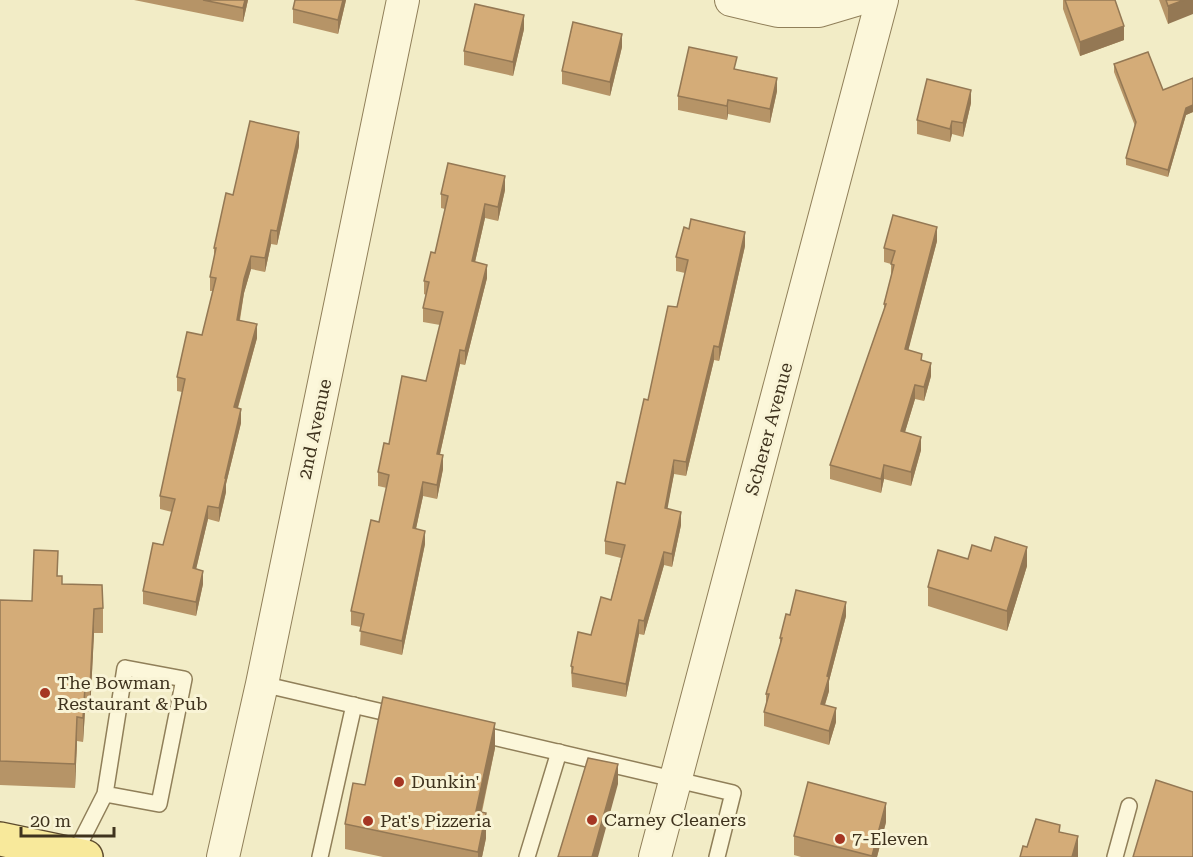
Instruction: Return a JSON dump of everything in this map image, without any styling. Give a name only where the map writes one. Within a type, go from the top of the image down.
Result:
[{"type":"main road","points":[[0,839],[78,856]]},
{"type":"street","name":"2nd Avenue","points":[[223,857],[262,684],[404,0]]},
{"type":"street","points":[[731,0],[778,11],[819,11],[856,0]]},
{"type":"street","name":"Scherer Avenue","points":[[655,857],[882,0]]},
{"type":"lane","points":[[78,856],[105,794],[125,668],[184,679],[159,804],[105,794]]},
{"type":"lane","points":[[262,684],[411,718]]},
{"type":"lane","points":[[320,857],[354,705]]},
{"type":"lane","points":[[456,729],[733,793],[717,857]]},
{"type":"lane","points":[[527,857],[559,752]]},
{"type":"lane","points":[[1115,857],[1129,806]]},
{"type":"building","points":[[203,0],[245,0],[243,8]]},
{"type":"building","points":[[295,0],[343,0],[338,20],[293,9]]},
{"type":"building","points":[[1065,0],[1115,0],[1124,26],[1080,42]]},
{"type":"building","points":[[1166,0],[1184,0],[1168,6]]},
{"type":"building","points":[[475,4],[524,15],[513,62],[464,51]]},
{"type":"building","points":[[573,22],[622,34],[610,82],[562,71]]},
{"type":"building","points":[[689,47],[737,57],[734,69],[777,78],[770,109],[728,100],[727,106],[678,96]]},
{"type":"building","points":[[1148,52],[1163,90],[1193,78],[1193,105],[1186,108],[1168,170],[1126,158],[1136,122],[1114,64]]},
{"type":"building","points":[[927,79],[971,90],[963,123],[952,121],[950,129],[917,120]]},
{"type":"building","points":[[250,121],[299,132],[277,231],[271,230],[265,258],[251,256],[244,279],[237,320],[257,324],[234,407],[241,409],[219,508],[208,506],[193,568],[203,571],[196,602],[143,591],[153,543],[163,545],[175,499],[160,496],[185,379],[177,377],[187,332],[202,335],[216,278],[210,277],[226,193],[233,195]]},
{"type":"building","points":[[448,163],[505,176],[498,207],[485,204],[472,261],[487,265],[465,351],[460,350],[437,454],[443,455],[437,485],[423,482],[413,528],[425,531],[402,641],[360,631],[364,614],[351,611],[371,520],[379,522],[389,475],[378,472],[384,443],[389,444],[402,376],[426,381],[443,312],[423,308],[429,282],[424,281],[431,252],[435,253],[448,196],[441,194]]},
{"type":"building","points":[[893,215],[937,227],[905,349],[922,354],[921,360],[931,363],[924,387],[915,385],[901,431],[921,437],[911,472],[884,465],[881,479],[830,465],[886,304],[884,304],[894,265],[891,264],[895,251],[884,248]]},
{"type":"building","points":[[691,219],[745,232],[719,347],[714,346],[686,462],[674,460],[665,508],[681,512],[672,554],[664,552],[644,621],[639,620],[626,684],[572,673],[573,667],[571,666],[578,632],[591,635],[601,597],[611,600],[625,545],[605,541],[617,482],[625,484],[644,399],[648,400],[668,306],[677,307],[688,260],[676,257],[684,227],[689,229]]},
{"type":"building","points":[[995,537],[1027,547],[1007,611],[928,587],[938,550],[968,559],[972,545],[991,551]]},
{"type":"building","name":"The Bowman Restaurant & Pub","points":[[34,550],[58,551],[57,576],[62,576],[62,584],[102,585],[103,608],[94,609],[90,687],[85,687],[83,718],[77,717],[75,764],[0,761],[0,600],[32,601]]},
{"type":"building","points":[[796,590],[846,602],[821,704],[836,708],[829,731],[764,712],[769,694],[766,694],[782,638],[780,638],[786,614],[790,615]]},
{"type":"building","points":[[383,697],[495,723],[476,811],[486,813],[478,852],[345,824],[353,783],[365,785]]},
{"type":"building","name":"Carney Cleaners","points":[[588,758],[618,764],[592,857],[558,857]]},
{"type":"building","points":[[1156,780],[1193,792],[1193,857],[1133,857]]},
{"type":"building","name":"7-Eleven","points":[[808,782],[886,803],[872,856],[794,836]]},
{"type":"building","points":[[1036,819],[1060,825],[1059,832],[1078,836],[1072,857],[1020,857],[1023,846],[1027,847]]},
{"type":"place","name":"The Bowman Restaurant & Pub","points":[[45,693]]},
{"type":"place","name":"Dunkin'","points":[[399,782]]},
{"type":"place","name":"Carney Cleaners","points":[[592,820]]},
{"type":"place","name":"Pat's Pizzeria","points":[[368,821]]},
{"type":"place","name":"7-Eleven","points":[[840,839]]}]
